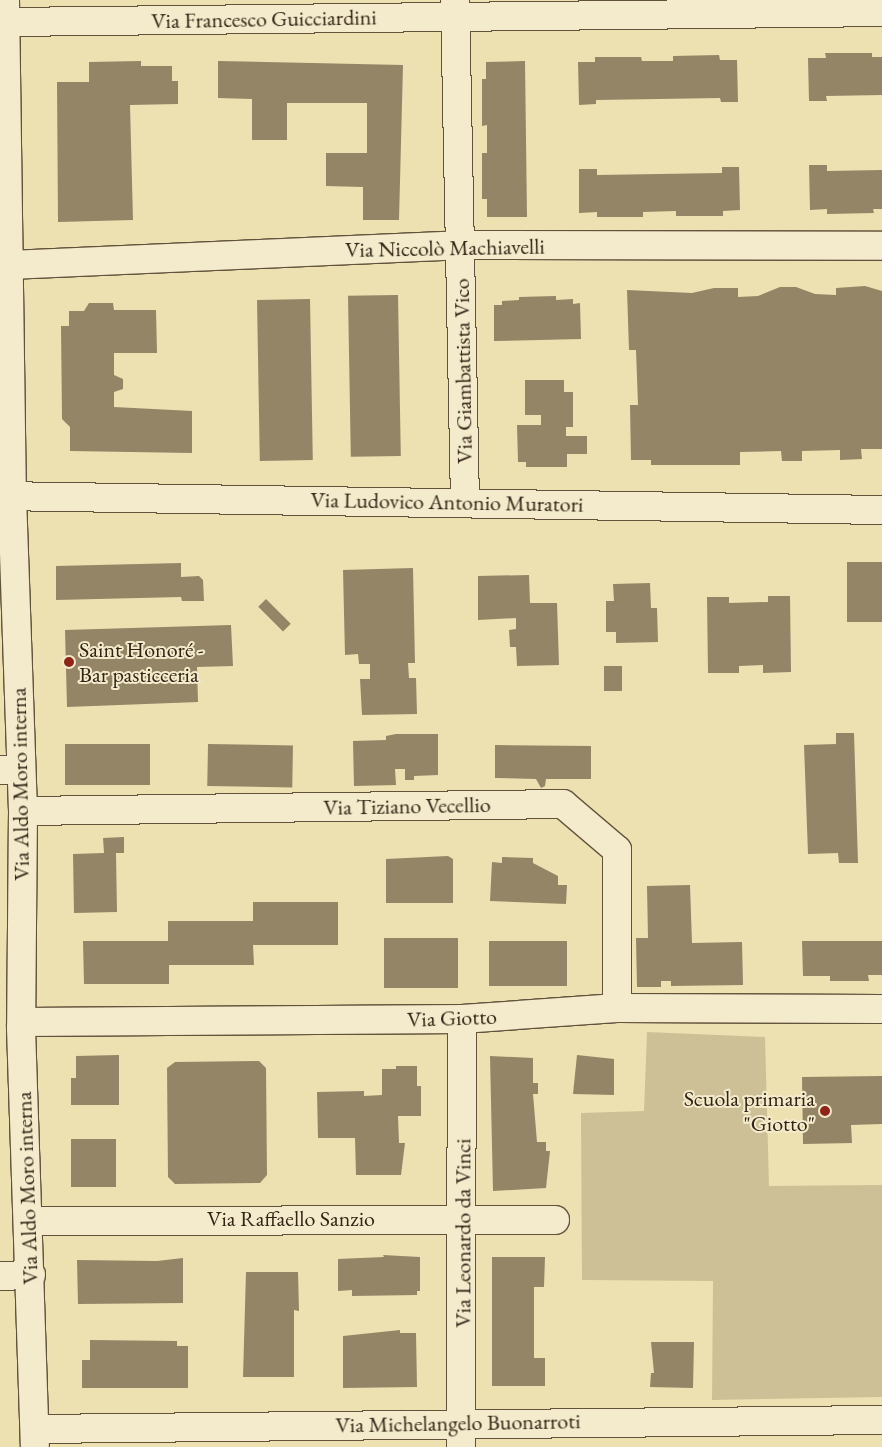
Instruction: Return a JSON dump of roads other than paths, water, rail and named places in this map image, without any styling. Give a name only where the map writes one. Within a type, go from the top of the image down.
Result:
[{"type":"street","name":"Via Francesco Guicciardini","points":[[6,11],[455,8],[882,12]]},
{"type":"street","name":"Via Giambattista Vico","points":[[455,8],[465,502]]},
{"type":"street","name":"Via Aldo Moro interna","points":[[6,11],[9,265],[6,496],[10,770],[23,811],[15,1026],[31,1275],[34,1438]]},
{"type":"street","name":"Via Niccolò Machiavelli","points":[[9,265],[460,245],[882,246]]},
{"type":"street","name":"Via Ludovico Antonio Muratori","points":[[6,496],[882,510]]},
{"type":"street","name":"Via Tiziano Vecellio","points":[[23,811],[563,804],[617,850],[617,1008]]},
{"type":"street","name":"Via Giotto","points":[[15,1026],[462,1019],[617,1008],[882,1009]]},
{"type":"street","name":"Via Leonardo da Vinci","points":[[462,1019],[464,1218],[462,1435]]},
{"type":"street","name":"Via Raffaello Sanzio","points":[[28,1221],[464,1218],[555,1220]]},
{"type":"street","points":[[0,1276],[31,1275]]},
{"type":"street","name":"Via Michelangelo Buonarroti","points":[[34,1438],[462,1435],[882,1420]]},
{"type":"place","name":"Saint Honoré - Bar pasticceria","points":[[69,662]]},
{"type":"place","name":"Scuola primaria \"Giotto\"","points":[[825,1111]]}]
